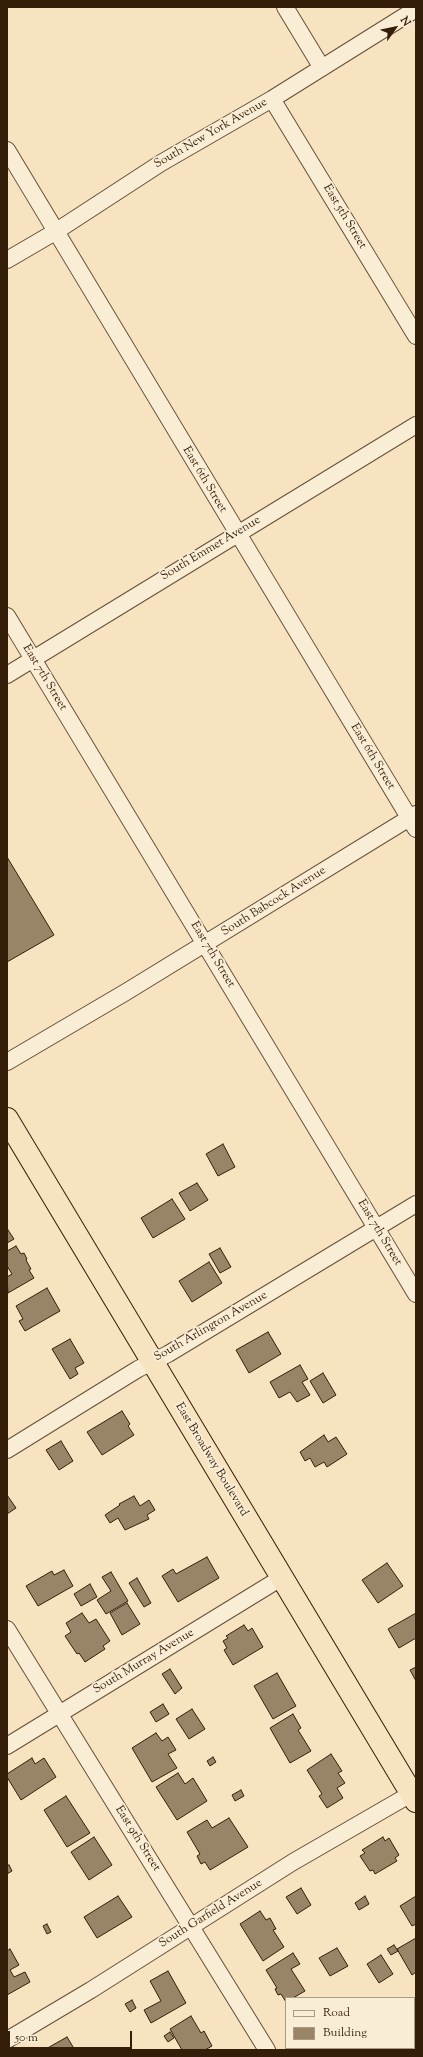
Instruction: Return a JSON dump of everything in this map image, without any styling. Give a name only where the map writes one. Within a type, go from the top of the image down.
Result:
[{"type":"highway","name":"East Broadway Boulevard","points":[[7,1118],[281,1578],[415,1796]]},
{"type":"street","points":[[286,7],[322,68]]},
{"type":"street","name":"South New York Avenue","points":[[7,260],[55,232],[161,163],[272,99],[416,9]]},
{"type":"street","name":"East 5th Street","points":[[272,99],[416,336]]},
{"type":"street","name":"East 6th Street","points":[[7,150],[237,534],[414,820]]},
{"type":"street","name":"South Emmet Avenue","points":[[7,675],[416,425]]},
{"type":"street","name":"East 7th Street","points":[[7,616],[416,1294]]},
{"type":"street","name":"South Babcock Avenue","points":[[7,1062],[414,820]]},
{"type":"street","name":"South Arlington Avenue","points":[[7,1450],[416,1204]]},
{"type":"street","name":"South Murray Avenue","points":[[7,1746],[281,1578]]},
{"type":"street","name":"East 9th Street","points":[[7,1629],[267,2050]]},
{"type":"street","name":"South Garfield Avenue","points":[[7,2040],[91,1990],[293,1862],[415,1796]]},
{"type":"building","points":[[7,857],[54,935],[7,962]]},
{"type":"building","points":[[223,1144],[235,1167],[218,1176],[206,1154]]},
{"type":"building","points":[[197,1183],[208,1200],[190,1211],[179,1193]]},
{"type":"building","points":[[172,1199],[185,1219],[153,1238],[141,1218]]},
{"type":"building","points":[[8,1230],[14,1239],[7,1243],[7,1231]]},
{"type":"building","points":[[16,1246],[21,1254],[24,1253],[31,1269],[29,1270],[34,1278],[8,1293],[7,1277],[12,1274],[7,1266],[7,1251]]},
{"type":"building","points":[[220,1248],[231,1267],[220,1273],[209,1254]]},
{"type":"building","points":[[209,1262],[222,1283],[192,1302],[179,1281]]},
{"type":"building","points":[[47,1288],[60,1311],[25,1331],[19,1321],[23,1319],[16,1306]]},
{"type":"building","points":[[268,1332],[281,1354],[249,1373],[236,1350]]},
{"type":"building","points":[[70,1339],[84,1363],[75,1368],[78,1374],[70,1379],[52,1349]]},
{"type":"building","points":[[300,1365],[308,1379],[302,1382],[310,1395],[297,1402],[290,1392],[279,1398],[270,1382]]},
{"type":"building","points":[[323,1373],[336,1395],[323,1403],[310,1381]]},
{"type":"building","points":[[122,1411],[130,1424],[128,1426],[134,1435],[102,1455],[87,1432]]},
{"type":"building","points":[[324,1435],[328,1442],[336,1437],[347,1454],[327,1467],[324,1462],[315,1467],[310,1458],[305,1461],[300,1452]]},
{"type":"building","points":[[61,1441],[73,1461],[59,1470],[46,1450]]},
{"type":"building","points":[[7,1495],[16,1508],[7,1514]]},
{"type":"building","points":[[134,1496],[140,1506],[149,1500],[155,1510],[147,1515],[149,1519],[125,1530],[118,1518],[110,1523],[105,1515],[120,1505],[119,1504]]},
{"type":"building","points":[[207,1557],[219,1578],[178,1602],[162,1576],[173,1569],[176,1574]]},
{"type":"building","points":[[387,1563],[403,1586],[378,1603],[362,1580]]},
{"type":"building","points":[[64,1570],[73,1586],[38,1606],[26,1586],[52,1571],[54,1575]]},
{"type":"building","points":[[111,1572],[128,1601],[106,1614],[97,1600],[111,1591],[102,1577]]},
{"type":"building","points":[[137,1578],[151,1603],[144,1607],[129,1583]]},
{"type":"building","points":[[90,1584],[97,1597],[81,1606],[74,1594]]},
{"type":"building","points":[[127,1603],[140,1624],[122,1635],[110,1613]]},
{"type":"building","points":[[82,1613],[89,1623],[96,1619],[110,1641],[103,1646],[105,1649],[85,1662],[79,1653],[77,1654],[65,1636],[71,1632],[66,1623]]},
{"type":"building","points":[[416,1613],[416,1638],[399,1648],[388,1629]]},
{"type":"building","points":[[244,1625],[248,1631],[252,1628],[263,1647],[233,1665],[224,1650],[227,1648],[223,1641],[228,1638],[226,1636]]},
{"type":"building","points":[[416,1667],[416,1681],[410,1670]]},
{"type":"building","points":[[170,1669],[182,1688],[175,1694],[162,1674]]},
{"type":"building","points":[[277,1673],[296,1706],[273,1719],[254,1686]]},
{"type":"building","points":[[163,1704],[169,1714],[156,1722],[150,1712]]},
{"type":"building","points":[[192,1709],[205,1729],[189,1739],[176,1719]]},
{"type":"building","points":[[293,1714],[301,1728],[298,1730],[311,1751],[290,1763],[270,1728]]},
{"type":"building","points":[[156,1733],[162,1741],[168,1737],[176,1750],[168,1754],[177,1768],[152,1782],[132,1748]]},
{"type":"building","points":[[331,1754],[342,1771],[338,1773],[345,1783],[337,1788],[343,1798],[327,1808],[319,1796],[322,1794],[307,1770]]},
{"type":"building","points":[[213,1757],[216,1762],[210,1766],[207,1761]]},
{"type":"building","points":[[32,1758],[35,1764],[44,1758],[56,1777],[21,1800],[7,1777],[7,1774]]},
{"type":"building","points":[[178,1773],[185,1784],[193,1778],[207,1801],[177,1820],[156,1787]]},
{"type":"building","points":[[241,1790],[244,1796],[235,1801],[232,1795]]},
{"type":"building","points":[[66,1796],[90,1833],[67,1847],[44,1810]]},
{"type":"building","points":[[229,1818],[248,1847],[210,1870],[205,1862],[201,1864],[197,1856],[200,1854],[187,1832],[207,1820],[212,1828]]},
{"type":"building","points":[[94,1837],[112,1865],[89,1880],[71,1852]]},
{"type":"building","points":[[383,1837],[385,1841],[389,1838],[399,1855],[395,1858],[397,1861],[375,1874],[373,1870],[370,1871],[360,1856],[365,1853],[362,1850]]},
{"type":"building","points":[[9,1865],[12,1871],[7,1874],[7,1866]]},
{"type":"building","points":[[301,1888],[311,1905],[297,1914],[286,1897]]},
{"type":"building","points":[[118,1896],[132,1917],[97,1938],[84,1917]]},
{"type":"building","points":[[365,1896],[369,1904],[359,1910],[355,1903]]},
{"type":"building","points":[[416,1896],[416,1924],[412,1926],[400,1906]]},
{"type":"building","points":[[260,1911],[266,1920],[270,1918],[276,1929],[273,1930],[284,1947],[263,1961],[240,1924]]},
{"type":"building","points":[[47,1924],[51,1932],[47,1934],[43,1926]]},
{"type":"building","points":[[416,1938],[416,1972],[412,1975],[397,1949]]},
{"type":"building","points":[[394,1945],[398,1951],[391,1955],[387,1949]]},
{"type":"building","points":[[337,1948],[348,1966],[330,1976],[319,1958]]},
{"type":"building","points":[[10,1949],[19,1965],[10,1970],[14,1977],[25,1972],[30,1982],[7,1995],[7,1951]]},
{"type":"building","points":[[293,1953],[300,1964],[291,1969],[305,1991],[295,1997],[285,1997],[285,2000],[281,1994],[278,1995],[275,1989],[277,1988],[266,1970]]},
{"type":"building","points":[[381,1955],[393,1974],[379,1983],[367,1964]]},
{"type":"building","points":[[168,1971],[186,2003],[151,2023],[144,2010],[161,2001],[150,1981]]},
{"type":"building","points":[[132,2000],[136,2008],[130,2012],[125,2004]]},
{"type":"building","points":[[191,2016],[201,2033],[204,2031],[212,2046],[205,2050],[182,2050],[170,2029]]},
{"type":"building","points":[[170,2032],[174,2038],[168,2042],[164,2036]]},
{"type":"building","points":[[67,2037],[75,2050],[44,2050]]},
{"type":"building","points":[[374,2049],[399,2050],[375,2050]]}]
